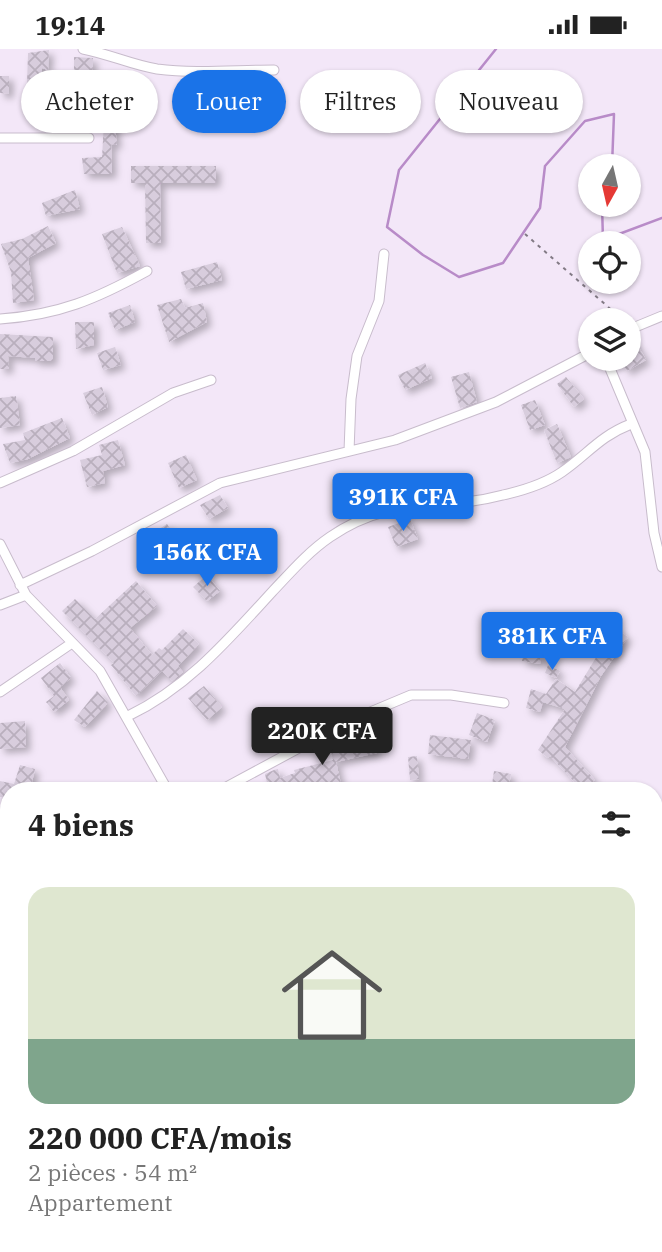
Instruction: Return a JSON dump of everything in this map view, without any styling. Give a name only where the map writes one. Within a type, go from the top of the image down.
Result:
[{"type":"street","points":[[83,49],[116,56],[135,65],[172,70]]},
{"type":"street","points":[[0,138],[89,138]]},
{"type":"street","points":[[349,451],[351,399],[357,356],[372,325],[379,301],[384,254]]},
{"type":"street","points":[[0,319],[71,309],[147,271]]},
{"type":"street","points":[[641,325],[662,316]]},
{"type":"street","points":[[20,585],[220,483],[396,440],[496,402],[578,359]]},
{"type":"street","points":[[611,371],[631,425],[640,436],[645,452],[654,533],[662,568]]},
{"type":"street","points":[[0,483],[73,451],[173,393],[211,380]]},
{"type":"street","points":[[128,716],[156,702],[188,679],[298,564],[328,538],[363,517],[388,509],[502,496],[562,472],[599,440],[631,425]]},
{"type":"street","points":[[0,546],[26,595],[100,671],[164,782]]},
{"type":"street","points":[[0,605],[26,595]]},
{"type":"street","points":[[0,692],[72,643]]},
{"type":"street","points":[[235,782],[349,720],[411,695],[452,695],[504,703]]},
{"type":"path","points":[[525,235],[609,308]]},
{"type":"building","points":[[49,50],[48,70],[27,70],[28,53]]},
{"type":"building","points":[[74,57],[93,58],[93,70],[74,70]]},
{"type":"building","points":[[0,76],[9,76],[9,94],[0,93]]},
{"type":"building","points":[[103,133],[116,133],[117,145],[111,144],[112,174],[84,174],[82,158],[102,157]]},
{"type":"building","points":[[131,166],[216,166],[216,183],[160,183],[161,243],[146,243],[145,183],[131,183]]},
{"type":"building","points":[[75,190],[80,209],[46,216],[42,203]]},
{"type":"building","points":[[48,226],[56,243],[28,258],[34,300],[13,303],[11,272],[1,244],[22,239]]},
{"type":"building","points":[[122,227],[140,266],[117,273],[102,234]]},
{"type":"building","points":[[217,262],[222,280],[186,289],[181,272]]},
{"type":"building","points":[[181,299],[185,308],[203,303],[207,322],[169,342],[157,305]]},
{"type":"building","points":[[130,305],[135,322],[115,330],[108,313]]},
{"type":"building","points":[[75,322],[94,322],[94,345],[76,349]]},
{"type":"building","points":[[0,334],[53,337],[53,361],[8,356],[9,369],[0,369]]},
{"type":"building","points":[[115,347],[121,365],[103,370],[97,353]]},
{"type":"building","points":[[425,363],[432,378],[405,390],[398,375]]},
{"type":"building","points":[[469,372],[477,402],[460,408],[451,377]]},
{"type":"building","points":[[566,377],[584,399],[574,407],[557,384]]},
{"type":"building","points":[[102,387],[108,407],[92,415],[83,393]]},
{"type":"building","points":[[16,396],[20,425],[0,428],[0,398]]},
{"type":"building","points":[[535,400],[545,425],[530,430],[521,405]]},
{"type":"building","points":[[62,418],[70,438],[28,459],[10,463],[3,444],[25,440],[23,433]]},
{"type":"building","points":[[557,424],[571,457],[557,463],[544,430]]},
{"type":"building","points":[[118,440],[125,465],[103,471],[105,483],[87,487],[80,460],[102,455],[99,445]]},
{"type":"building","points":[[186,455],[197,480],[179,488],[168,463]]},
{"type":"building","points":[[220,495],[228,508],[209,519],[200,505]]},
{"type":"building","points":[[410,519],[418,539],[396,547],[388,527]]},
{"type":"building","points":[[167,524],[179,542],[154,558],[142,540]]},
{"type":"building","points":[[207,575],[220,591],[207,601],[193,587]]},
{"type":"building","points":[[136,581],[157,606],[130,628],[152,655],[159,648],[162,650],[183,629],[199,644],[178,666],[183,672],[172,681],[162,671],[136,696],[111,665],[114,663],[62,611],[75,599],[95,619]]},
{"type":"building","points":[[614,628],[628,637],[601,676],[565,747],[595,780],[593,782],[575,782],[550,756],[548,758],[538,750],[565,709],[543,702],[540,712],[526,708],[531,689],[546,694],[556,679],[575,692]]},
{"type":"building","points":[[524,651],[541,654],[540,664],[522,661]]},
{"type":"building","points":[[60,663],[71,678],[60,687],[69,700],[54,712],[46,702],[54,696],[41,678]]},
{"type":"building","points":[[548,665],[560,671],[556,678],[545,673]]},
{"type":"building","points":[[204,686],[222,707],[207,720],[188,698]]},
{"type":"building","points":[[97,691],[108,703],[85,727],[74,720]]},
{"type":"building","points":[[477,713],[495,720],[487,742],[469,735]]},
{"type":"building","points":[[25,721],[26,747],[0,749],[0,723]]},
{"type":"building","points":[[372,733],[377,753],[336,762],[341,782],[267,782],[265,774],[278,769],[280,778],[295,773],[294,770],[333,760],[329,742]]},
{"type":"building","points":[[430,735],[471,740],[468,759],[428,754]]},
{"type":"building","points":[[417,756],[419,779],[410,780],[408,757]]},
{"type":"building","points":[[20,765],[35,769],[32,782],[15,782]]},
{"type":"building","points":[[494,771],[511,774],[510,782],[492,782]]},
{"type":"waterway","points":[[496,49],[399,170],[387,227],[423,255],[459,277],[503,263],[540,208],[545,166],[585,121],[614,114],[612,154]]},
{"type":"waterway","points":[[602,217],[603,240],[662,218]]}]
